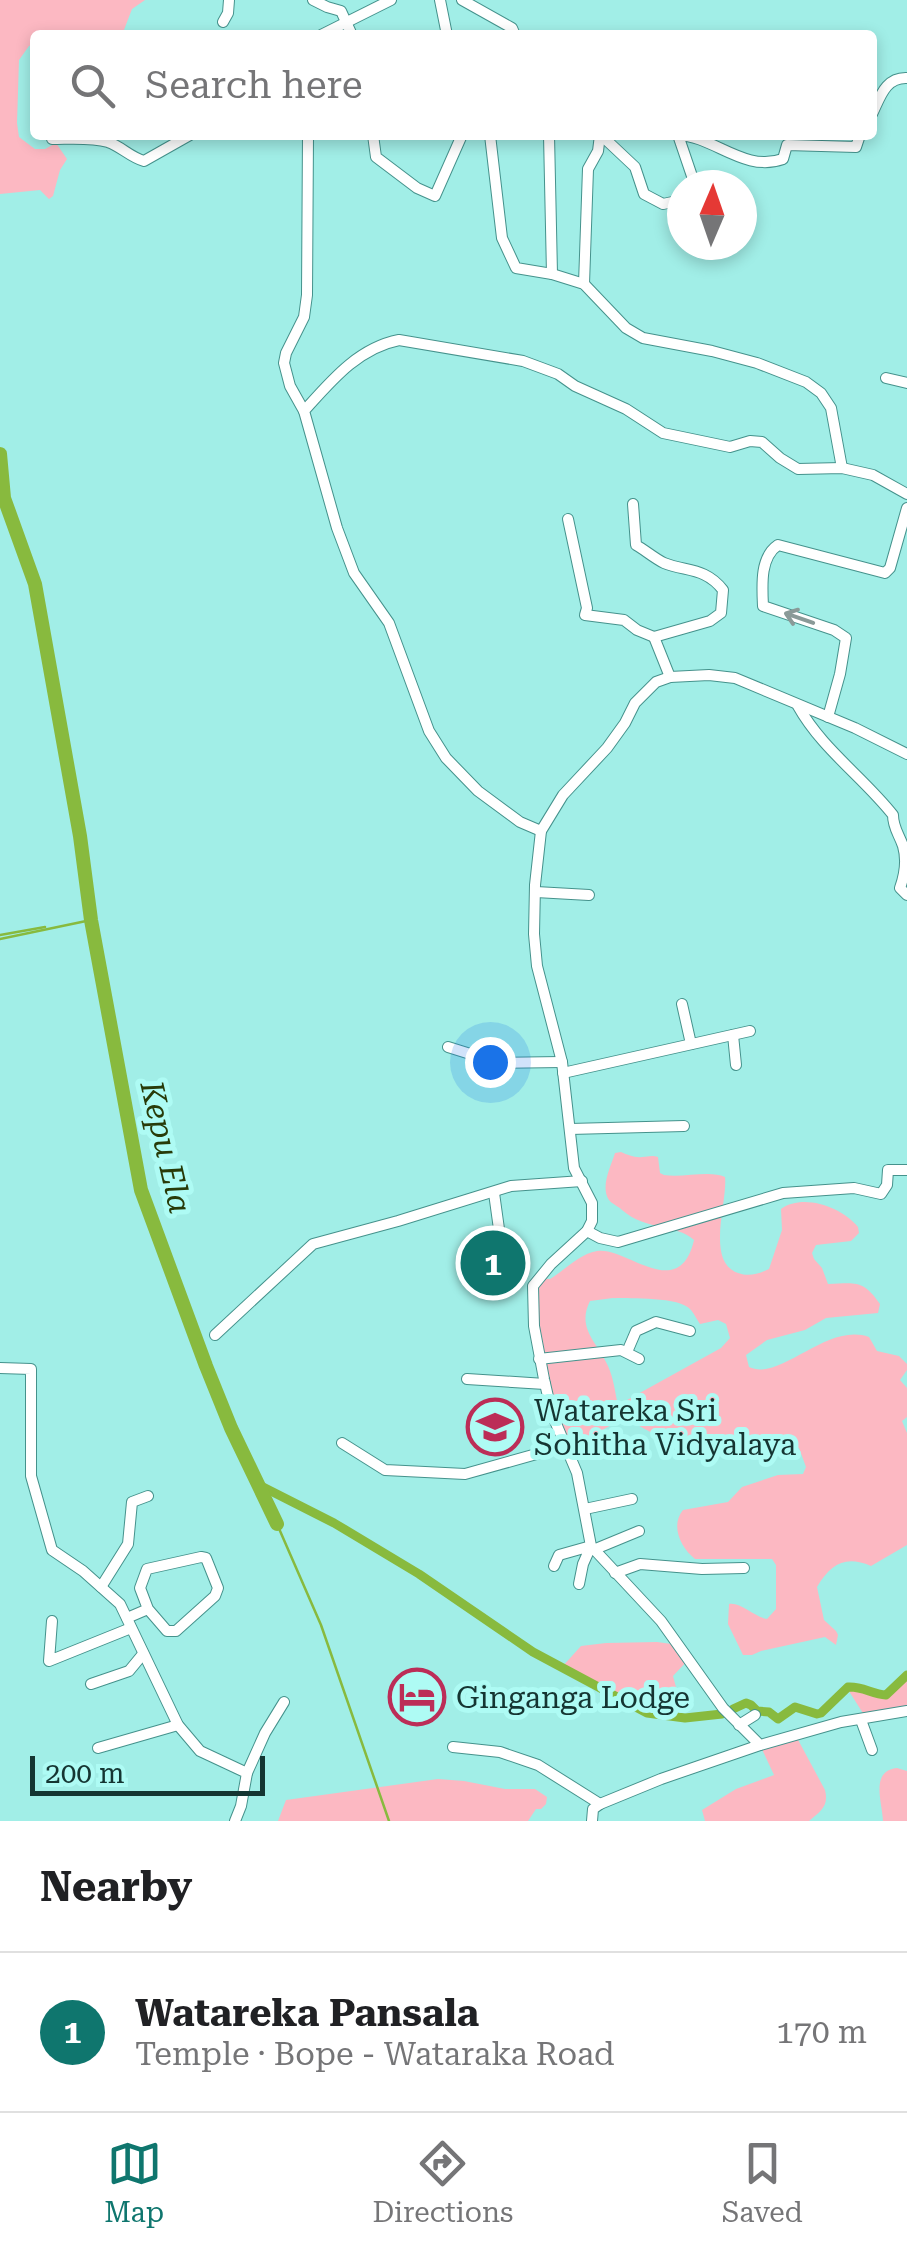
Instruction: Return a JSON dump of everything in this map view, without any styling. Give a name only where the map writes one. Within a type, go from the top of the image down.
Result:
[{"type":"street","points":[[223,22],[229,0]]},
{"type":"street","points":[[313,0],[342,12],[350,30]]},
{"type":"street","points":[[329,30],[391,0]]},
{"type":"street","points":[[440,0],[446,30]]},
{"type":"street","points":[[462,0],[513,30]]},
{"type":"street","points":[[877,103],[890,83],[907,78]]},
{"type":"street","points":[[104,140],[132,158],[144,160],[181,140]]},
{"type":"street","points":[[308,140],[307,295],[304,317],[284,364],[290,386],[304,411],[336,528],[354,573],[389,624],[428,731],[446,758],[478,791],[520,822],[541,831]]},
{"type":"street","points":[[374,140],[376,157],[417,188],[435,196],[460,140]]},
{"type":"street","points":[[491,140],[502,238],[516,268],[584,284],[626,328],[642,338],[757,363],[806,382],[821,392],[831,408],[842,468]]},
{"type":"street","points":[[549,140],[552,274]]},
{"type":"street","points":[[584,284],[588,169],[599,140]]},
{"type":"street","points":[[605,140],[635,167],[644,194],[667,203]]},
{"type":"street","points":[[680,140],[690,170]]},
{"type":"street","points":[[697,140],[740,158],[772,163],[782,159],[786,145],[856,147],[858,140]]},
{"type":"street","points":[[304,411],[330,382],[369,350],[399,340],[523,361],[558,374],[663,433],[730,447],[762,442],[798,469],[842,468],[873,475],[904,492]]},
{"type":"street","points":[[886,378],[907,382]]},
{"type":"street","points":[[568,519],[587,608],[585,615],[624,620],[654,637],[710,621],[720,613],[723,590],[703,574],[666,564],[636,545],[633,504]]},
{"type":"street","points":[[828,717],[846,638],[834,630],[764,606],[765,565],[778,545],[885,573],[890,568],[907,508]]},
{"type":"street","points":[[654,637],[670,677]]},
{"type":"street","points":[[760,1744],[723,1708],[661,1622],[592,1548],[577,1473],[552,1414],[534,1326],[533,1286],[550,1264],[587,1231],[592,1221],[592,1204],[574,1168],[562,1067],[537,966],[534,934],[541,831],[563,795],[625,724],[635,704],[656,682],[670,677],[735,678],[907,754]]},
{"type":"street","points":[[797,705],[808,724],[893,815],[893,826],[905,850],[906,870],[900,888],[907,895]]},
{"type":"street","points":[[536,892],[589,895]]},
{"type":"street","points":[[682,1004],[691,1044]]},
{"type":"street","points":[[448,1047],[500,1063],[562,1067],[750,1031]]},
{"type":"street","points":[[732,1035],[736,1065]]},
{"type":"street","points":[[570,1129],[684,1126]]},
{"type":"street","points":[[587,1231],[618,1242],[783,1192],[854,1188],[881,1194],[888,1170],[907,1170]]},
{"type":"street","points":[[216,1335],[313,1244],[512,1186],[582,1181]]},
{"type":"street","points":[[494,1193],[503,1258]]},
{"type":"street","points":[[627,1352],[636,1332],[656,1322],[690,1331]]},
{"type":"street","points":[[540,1359],[621,1350],[639,1359]]},
{"type":"street","points":[[0,1368],[30,1369],[30,1476],[52,1550],[120,1604],[178,1725],[200,1751],[247,1773]]},
{"type":"street","points":[[467,1379],[545,1384]]},
{"type":"street","points":[[342,1442],[386,1470],[466,1474],[565,1446]]},
{"type":"street","points":[[102,1588],[128,1544],[132,1502],[148,1496]]},
{"type":"street","points":[[584,1509],[632,1499]]},
{"type":"street","points":[[554,1566],[560,1556],[639,1532]]},
{"type":"street","points":[[579,1584],[583,1564],[592,1548]]},
{"type":"street","points":[[206,1558],[218,1588],[215,1596],[176,1631],[167,1631],[148,1610],[140,1588],[147,1569],[206,1558]]},
{"type":"street","points":[[615,1573],[640,1564],[744,1568]]},
{"type":"street","points":[[52,1622],[49,1661],[148,1610]]},
{"type":"street","points":[[91,1684],[129,1671],[143,1654]]},
{"type":"street","points":[[235,1821],[247,1773],[284,1702]]},
{"type":"street","points":[[592,1821],[594,1809],[600,1804],[816,1723],[907,1711]]},
{"type":"street","points":[[739,1725],[754,1715]]},
{"type":"street","points":[[861,1720],[872,1750]]},
{"type":"street","points":[[98,1748],[178,1725]]},
{"type":"street","points":[[453,1747],[500,1752],[538,1765],[600,1804]]},
{"type":"shaded area","points":[[0,0],[145,0],[132,9],[124,30],[30,30],[30,46],[19,60],[19,137],[35,149],[56,143],[67,159],[49,199],[40,190],[0,194]]},
{"type":"shaded area","points":[[615,1153],[658,1157],[660,1173],[664,1175],[725,1177],[720,1244],[728,1267],[738,1273],[754,1274],[769,1269],[782,1230],[781,1209],[790,1204],[822,1204],[858,1227],[859,1233],[851,1241],[816,1245],[812,1253],[828,1284],[863,1286],[880,1304],[878,1313],[826,1318],[805,1330],[767,1340],[746,1355],[749,1367],[775,1367],[837,1337],[853,1335],[869,1337],[877,1351],[899,1356],[907,1364],[900,1380],[907,1388],[907,1417],[902,1421],[907,1433],[907,1545],[871,1566],[854,1561],[840,1564],[822,1579],[817,1587],[824,1620],[838,1635],[836,1645],[825,1637],[743,1655],[728,1624],[729,1604],[767,1619],[776,1609],[776,1565],[772,1559],[695,1559],[685,1549],[677,1530],[683,1510],[728,1502],[742,1487],[778,1475],[803,1474],[806,1467],[799,1448],[752,1445],[712,1455],[632,1422],[615,1423],[565,1446],[534,1326],[539,1278],[550,1279],[597,1251],[651,1268],[677,1268],[687,1259],[694,1240],[631,1217],[610,1201],[606,1183]],"holes":[[[613,1298],[676,1302],[691,1310],[700,1324],[718,1320],[726,1324],[730,1338],[721,1348],[618,1405],[610,1371],[586,1320],[590,1301]]]},
{"type":"shaded area","points":[[657,1642],[679,1645],[689,1659],[673,1676],[677,1691],[674,1697],[647,1713],[562,1667],[581,1646]]},
{"type":"shaded area","points":[[907,1675],[907,1709],[866,1718],[847,1688],[886,1695]]},
{"type":"shaded area","points":[[796,1736],[825,1790],[825,1804],[817,1814],[809,1821],[705,1821],[702,1810],[736,1789],[774,1775],[760,1745]]},
{"type":"shaded area","points":[[889,1770],[907,1771],[907,1821],[883,1821],[880,1781]]},
{"type":"shaded area","points":[[438,1779],[505,1789],[535,1789],[547,1797],[546,1804],[536,1809],[528,1821],[278,1821],[286,1800]]},
{"type":"waterway","name":"Kepu Ela","points":[[0,454],[4,498],[35,584],[141,1190],[231,1428],[277,1524]]},
{"type":"waterway","points":[[0,939],[91,920]]},
{"type":"waterway","points":[[0,935],[45,927]]},
{"type":"waterway","points":[[259,1485],[334,1523],[419,1574],[533,1652],[647,1713],[685,1718],[722,1714]]},
{"type":"waterway","name":"Kepu Ela","points":[[277,1524],[321,1625],[389,1821]]},
{"type":"waterway","points":[[733,1709],[746,1703],[778,1719],[795,1707],[817,1714],[848,1687],[886,1695],[907,1675]]},
{"type":"place","name":"Watareka Pansala","points":[[493,1263]]},
{"type":"place","name":"Watareka Sri Sohitha Vidyalaya","points":[[495,1427]]},
{"type":"place","name":"Ginganga Lodge","points":[[417,1697]]}]
